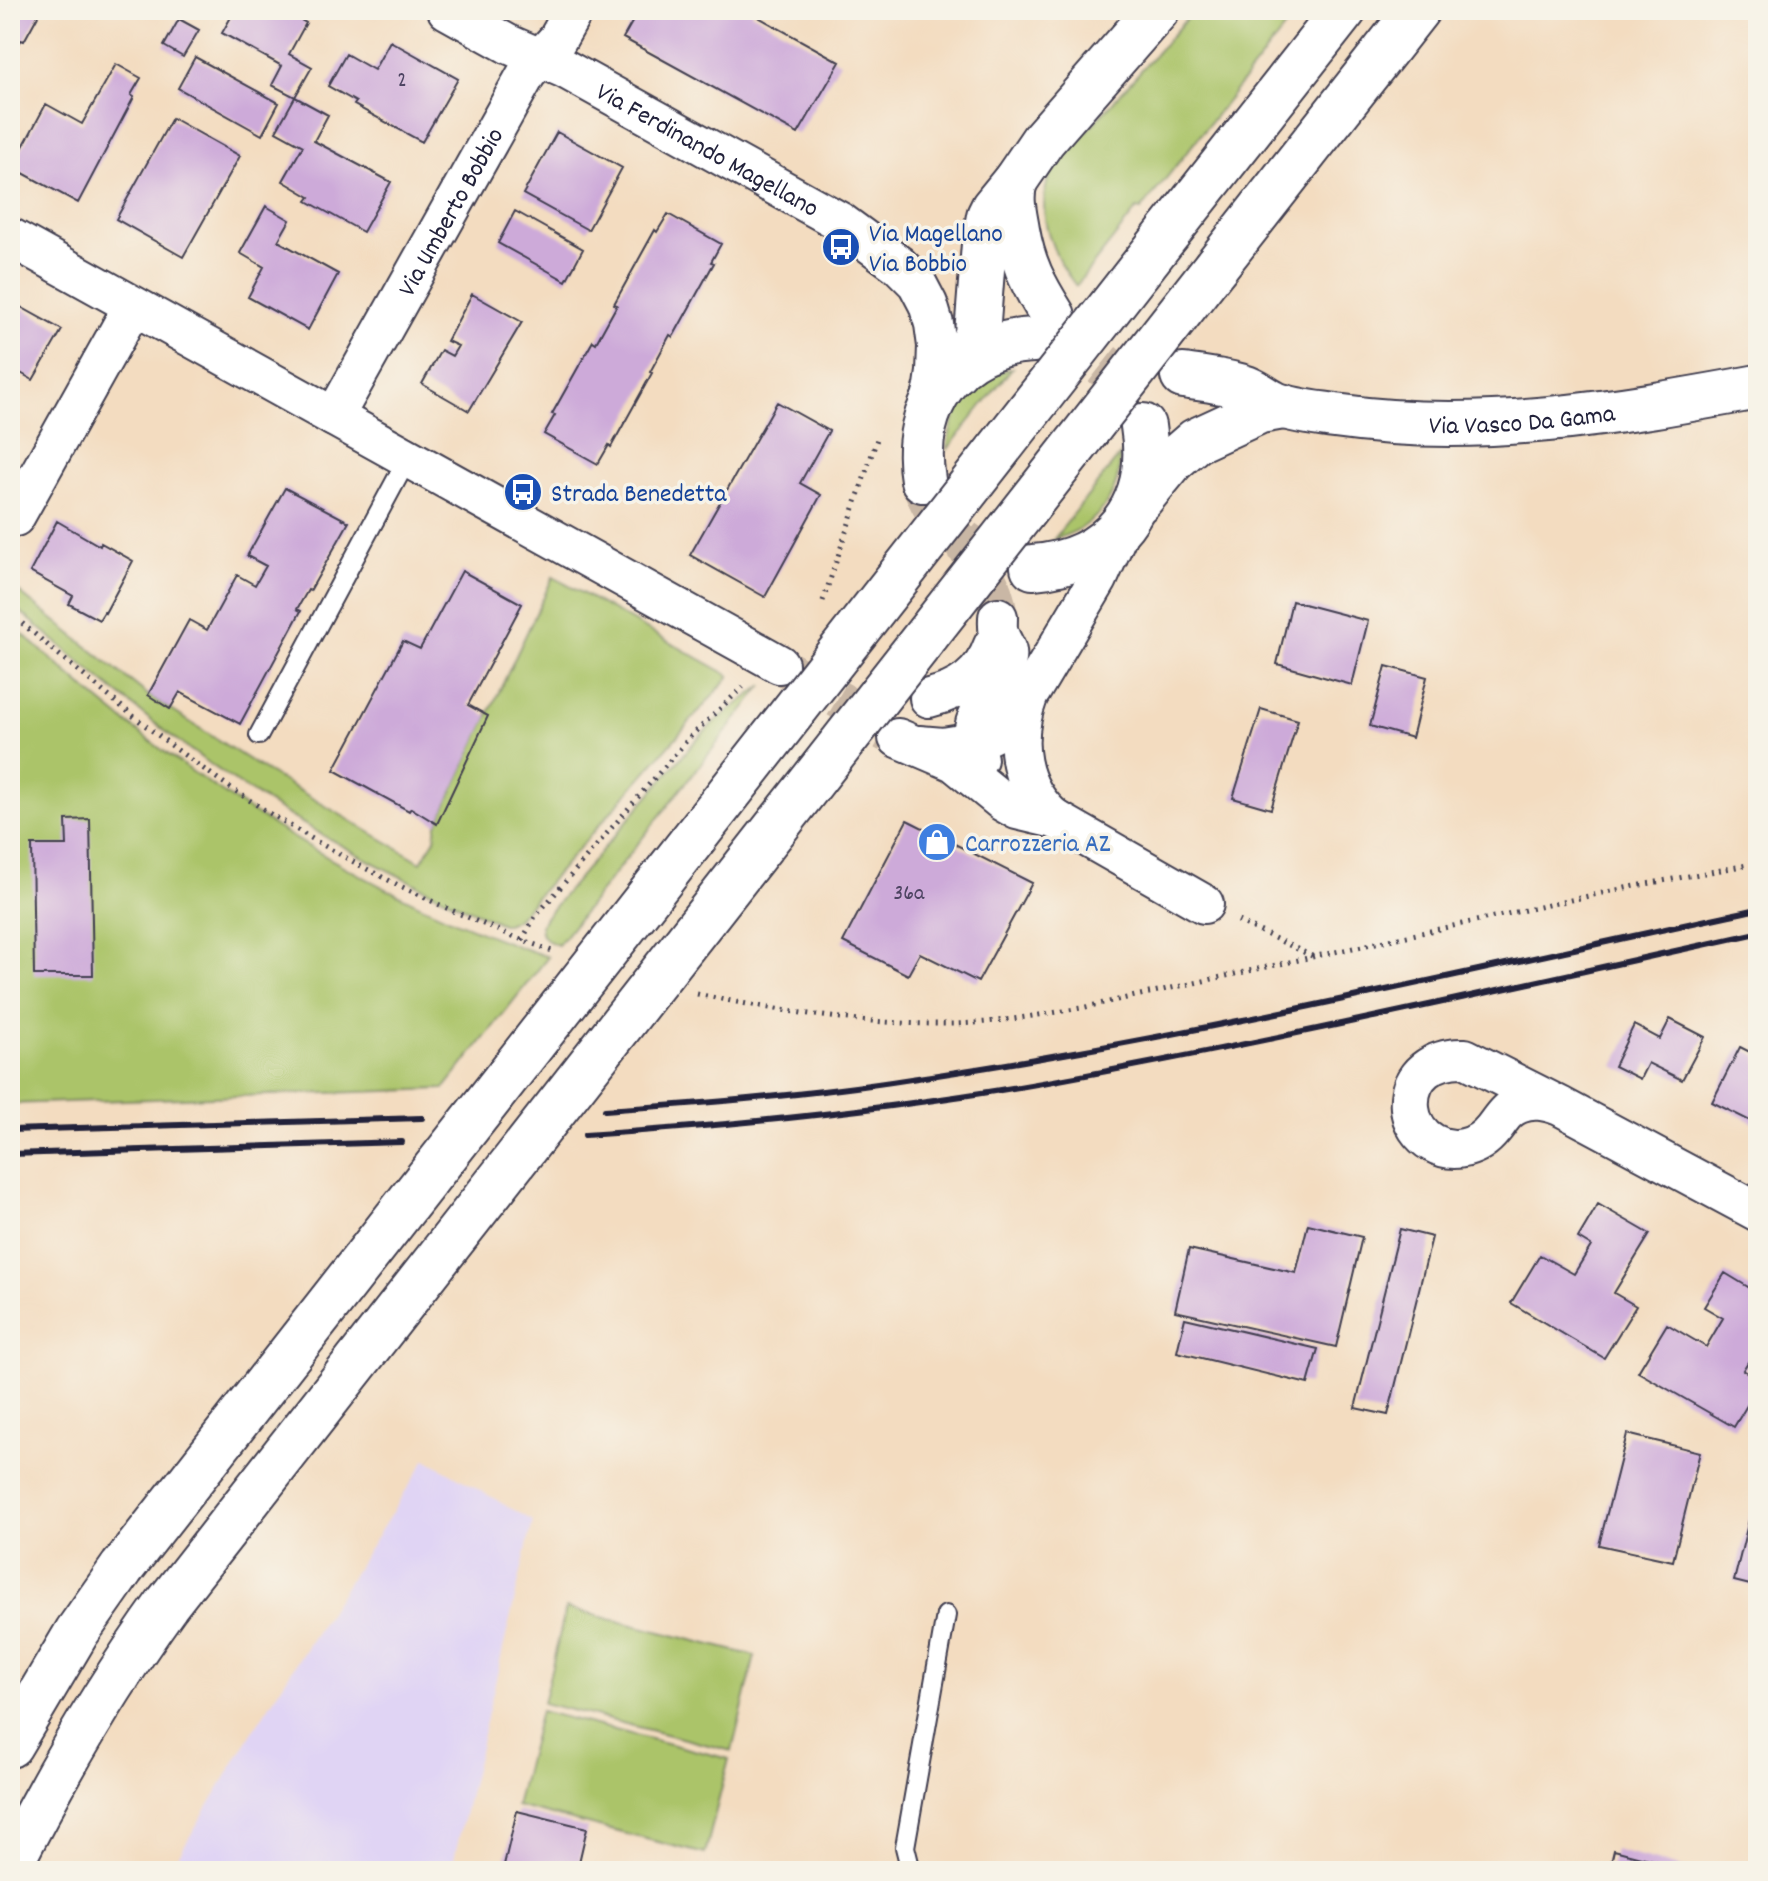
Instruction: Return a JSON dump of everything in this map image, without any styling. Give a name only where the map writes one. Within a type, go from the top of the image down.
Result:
[{"type":"main road","points":[[955,372],[969,354],[977,334],[989,216],[1043,140],[1157,10]]},
{"type":"main road","points":[[10,1745],[77,1632],[122,1568],[1344,10]]},
{"type":"main road","points":[[10,1865],[81,1734],[134,1649],[167,1604],[1417,10]]},
{"type":"main road","name":"Via Ferdinando Magellano","points":[[923,480],[920,448],[927,413],[946,380],[975,356],[1044,328],[1043,299],[1022,257],[1012,208],[1015,181]]},
{"type":"main road","points":[[1183,376],[1245,387],[1283,407]]},
{"type":"main road","name":"Via Vasco Da Gama","points":[[1283,407],[1385,421],[1505,423],[1606,413],[1758,387]]},
{"type":"main road","points":[[1033,567],[1069,561],[1101,545],[1115,532],[1163,470],[1195,441],[1260,411],[1283,407]]},
{"type":"main road","points":[[1126,518],[1136,502],[1146,464],[1143,426]]},
{"type":"street","name":"Via Ferdinando Magellano","points":[[447,10],[508,44],[563,68],[839,221],[909,274],[922,293],[934,324],[937,358],[927,413]]},
{"type":"street","name":"Via Umberto Bobbio","points":[[334,417],[527,73],[557,40],[574,10]]},
{"type":"street","points":[[10,237],[773,661]]},
{"type":"street","points":[[15,517],[133,306]]},
{"type":"street","points":[[1055,819],[1017,810],[954,762],[903,740],[943,747],[974,742],[1005,725],[1032,690],[1098,579],[1126,518]]},
{"type":"street","points":[[929,698],[952,692],[977,674],[993,646],[998,614],[999,635],[1008,650],[1008,657],[978,715],[974,742],[983,772],[1003,802]]},
{"type":"street","points":[[1032,690],[1021,722],[1020,755],[1030,788],[1042,807],[1055,819],[1204,904]]},
{"type":"street","points":[[1560,1106],[1758,1212]]},
{"type":"lane","points":[[259,735],[408,458]]},
{"type":"lane","points":[[911,1871],[905,1847],[946,1615]]},
{"type":"path","points":[[820,611],[880,430]]},
{"type":"path","points":[[10,613],[162,738],[289,825],[373,872],[468,918],[553,951]]},
{"type":"path","points":[[522,940],[535,917],[695,731],[773,661]]},
{"type":"path","points":[[696,994],[815,1015],[909,1022],[977,1023],[1018,1019],[1081,1008],[1625,888],[1758,863]]},
{"type":"path","points":[[1204,904],[1313,957]]},
{"type":"shaded area","points":[[426,1459],[533,1521],[451,1871],[169,1871],[257,1725]]},
{"type":"green space","points":[[1194,10],[1299,10],[1141,210],[1137,209],[1076,286],[1055,251],[1046,224],[1044,197],[1050,175],[1068,150]]},
{"type":"green space","points":[[1012,368],[947,450],[953,422],[966,398],[986,380]]},
{"type":"green space","points":[[1120,455],[1115,485],[1102,509],[1082,527],[1054,539]]},
{"type":"green space","points":[[11,564],[16,564],[15,589],[148,695],[266,771],[421,862],[435,839],[437,824],[553,577],[730,676],[517,919],[502,924],[341,846],[263,800],[189,749],[10,603]]},
{"type":"green space","points":[[10,623],[148,740],[258,816],[399,895],[498,939],[548,957],[444,1089],[10,1104]]},
{"type":"green space","points":[[763,685],[558,945],[544,938],[541,926],[546,916],[696,740]]},
{"type":"green space","points":[[566,1608],[755,1656],[732,1751],[543,1703]]},
{"type":"green space","points":[[540,1711],[729,1759],[705,1854],[516,1806]]},
{"type":"building","points":[[10,10],[41,10],[10,60]]},
{"type":"building","points":[[235,10],[283,10],[306,23],[289,54],[312,67],[295,97],[272,85],[282,66],[222,33]]},
{"type":"building","points":[[639,10],[753,10],[751,13],[840,62],[798,134],[623,38]]},
{"type":"building","points":[[179,19],[199,30],[183,57],[164,46]]},
{"type":"building","points":[[390,41],[458,79],[422,142],[354,105],[356,102],[328,86],[346,54],[374,70]]},
{"type":"building","points":[[195,57],[279,103],[262,135],[178,88]]},
{"type":"building","points":[[116,64],[141,78],[78,203],[12,167],[46,104],[82,124]]},
{"type":"building","points":[[295,97],[328,115],[314,141],[391,182],[363,232],[307,201],[310,197],[283,181],[303,146],[276,131]]},
{"type":"building","points":[[172,118],[240,156],[183,257],[116,219]]},
{"type":"building","points":[[557,132],[622,168],[588,230],[523,194]]},
{"type":"building","points":[[266,206],[290,220],[278,241],[338,274],[308,330],[248,297],[264,267],[240,253]]},
{"type":"building","points":[[515,211],[583,249],[566,281],[498,243]]},
{"type":"building","points":[[668,214],[721,244],[711,262],[714,263],[673,337],[670,335],[611,447],[609,445],[598,464],[544,434],[555,415],[552,414],[593,341],[596,343],[655,230],[657,232]]},
{"type":"building","points":[[472,294],[522,322],[469,411],[422,384],[441,350],[452,356],[458,346],[447,341]]},
{"type":"building","points":[[10,301],[62,330],[33,380],[10,367]]},
{"type":"building","points":[[777,402],[829,431],[800,483],[821,495],[765,597],[690,555]]},
{"type":"building","points":[[285,488],[349,522],[297,609],[301,611],[240,724],[180,692],[170,709],[148,695],[189,620],[207,630],[237,575],[255,585],[266,566],[247,556]]},
{"type":"building","points":[[57,521],[133,561],[99,620],[69,604],[73,596],[30,572]]},
{"type":"building","points":[[462,571],[522,604],[468,705],[488,716],[437,824],[334,770],[403,641],[420,649]]},
{"type":"building","points":[[1292,601],[1368,621],[1352,685],[1277,664]]},
{"type":"building","points":[[1386,666],[1427,677],[1412,738],[1370,726]]},
{"type":"building","points":[[1261,709],[1298,720],[1271,809],[1233,798]]},
{"type":"building","points":[[90,819],[93,975],[34,975],[32,845],[67,845],[66,820]]},
{"type":"building","points":[[907,820],[1032,883],[978,982],[920,953],[908,975],[843,942]]},
{"type":"building","points":[[1670,1019],[1705,1037],[1682,1080],[1648,1063],[1640,1079],[1614,1066],[1634,1025],[1660,1039]]},
{"type":"building","points":[[1740,1047],[1758,1056],[1758,1125],[1712,1102]]},
{"type":"building","points":[[1598,1204],[1650,1234],[1614,1293],[1636,1306],[1604,1358],[1511,1303],[1540,1255],[1574,1274],[1591,1246],[1578,1238]]},
{"type":"building","points":[[1308,1224],[1362,1237],[1336,1347],[1175,1311],[1189,1249],[1296,1273]]},
{"type":"building","points":[[1400,1229],[1432,1237],[1388,1415],[1355,1408]]},
{"type":"building","points":[[1725,1273],[1758,1293],[1758,1346],[1743,1370],[1758,1379],[1758,1387],[1734,1427],[1638,1372],[1667,1324],[1706,1347],[1723,1318],[1704,1307]]},
{"type":"building","points":[[1185,1318],[1318,1349],[1308,1384],[1177,1352]]},
{"type":"building","points":[[1627,1434],[1700,1452],[1673,1561],[1599,1545]]},
{"type":"building","points":[[1758,1487],[1758,1587],[1734,1581]]},
{"type":"building","points":[[517,1811],[587,1828],[577,1871],[503,1869]]},
{"type":"building","points":[[1614,1850],[1691,1870],[1691,1871],[1609,1871]]},
{"type":"tunnel","points":[[1042,340],[1074,348],[1102,364],[1125,387],[1140,416]]},
{"type":"tunnel","points":[[925,487],[943,520],[966,544],[996,559],[1033,567]]},
{"type":"tunnel","points":[[951,531],[987,578],[998,611]]},
{"type":"tunnel","points":[[788,670],[841,701],[864,721],[888,734]]},
{"type":"railway","points":[[605,1110],[835,1090],[1018,1062],[1230,1023],[1758,909]]},
{"type":"railway","points":[[585,1135],[817,1115],[1048,1082],[1315,1029],[1758,933]]},
{"type":"railway","points":[[10,1130],[422,1118]]},
{"type":"railway","points":[[10,1154],[402,1142]]},
{"type":"place","name":"Via Magellano Via Bobbio","points":[[841,247]]},
{"type":"place","name":"Strada Benedetta","points":[[523,492]]},
{"type":"place","name":"Carrozzeria AZ","points":[[937,842]]}]
